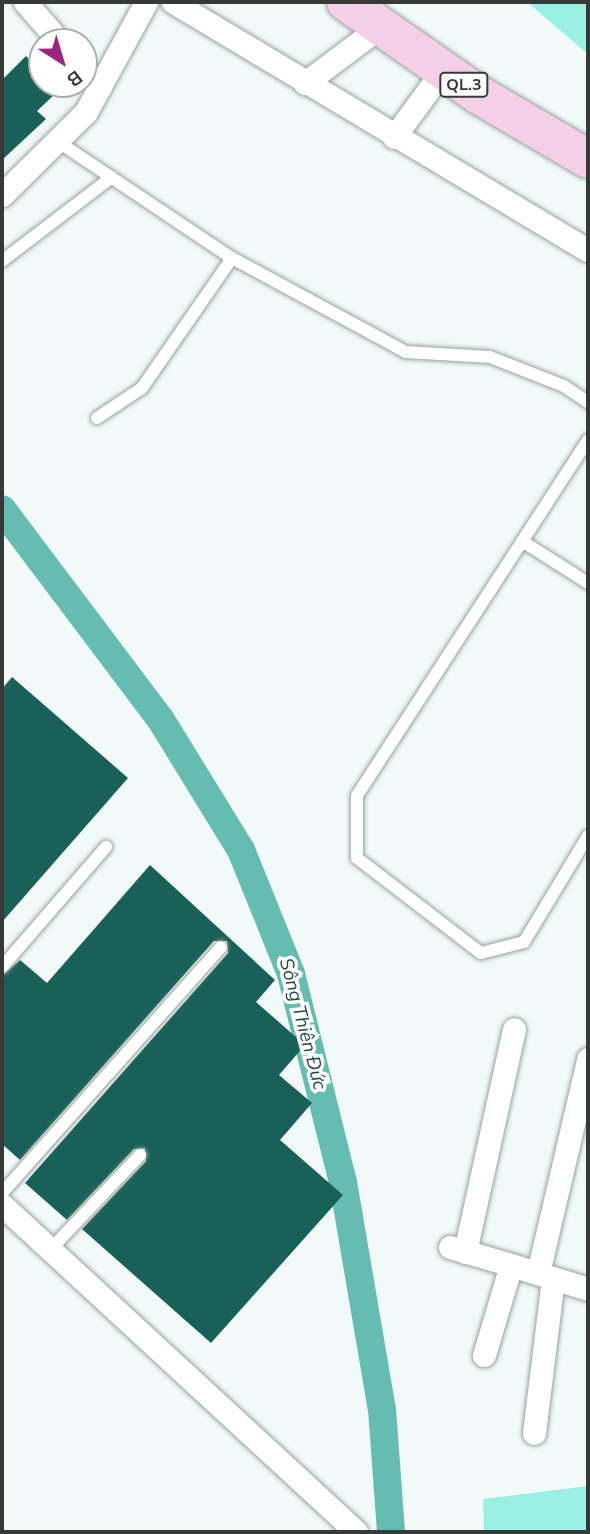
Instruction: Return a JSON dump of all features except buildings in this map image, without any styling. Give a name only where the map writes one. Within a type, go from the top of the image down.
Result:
[{"type":"highway","name":"QL.3","points":[[346,2],[443,70],[588,159]]},
{"type":"street","points":[[25,2],[48,28]]},
{"type":"street","points":[[2,195],[60,143],[100,87],[146,2]]},
{"type":"street","points":[[173,2],[394,137],[588,250]]},
{"type":"street","points":[[305,83],[381,26]]},
{"type":"street","points":[[394,137],[443,70]]},
{"type":"street","points":[[514,1029],[457,1250],[588,1289]]},
{"type":"street","points":[[534,1433],[546,1276],[588,1059]]},
{"type":"street","points":[[2,1205],[356,1532]]},
{"type":"street","points":[[484,1355],[511,1265]]},
{"type":"lane","points":[[60,143],[232,258],[406,352],[490,357],[564,386],[588,402]]},
{"type":"lane","points":[[2,261],[113,177]]},
{"type":"lane","points":[[97,418],[142,388],[232,258]]},
{"type":"lane","points":[[588,440],[357,796],[356,858],[481,953],[524,942],[588,836]]},
{"type":"lane","points":[[522,541],[588,583]]},
{"type":"lane","points":[[2,967],[106,846]]},
{"type":"lane","points":[[2,1193],[221,947]]},
{"type":"lane","points":[[50,1250],[140,1155]]},
{"type":"green space","points":[[527,2],[588,2],[588,54]]},
{"type":"green space","points":[[588,1486],[588,1532],[484,1532],[483,1499]]},
{"type":"waterway","name":"Sông Thiên Đức","points":[[2,509],[161,720],[241,850],[291,974],[343,1182],[382,1409],[391,1532]]}]
